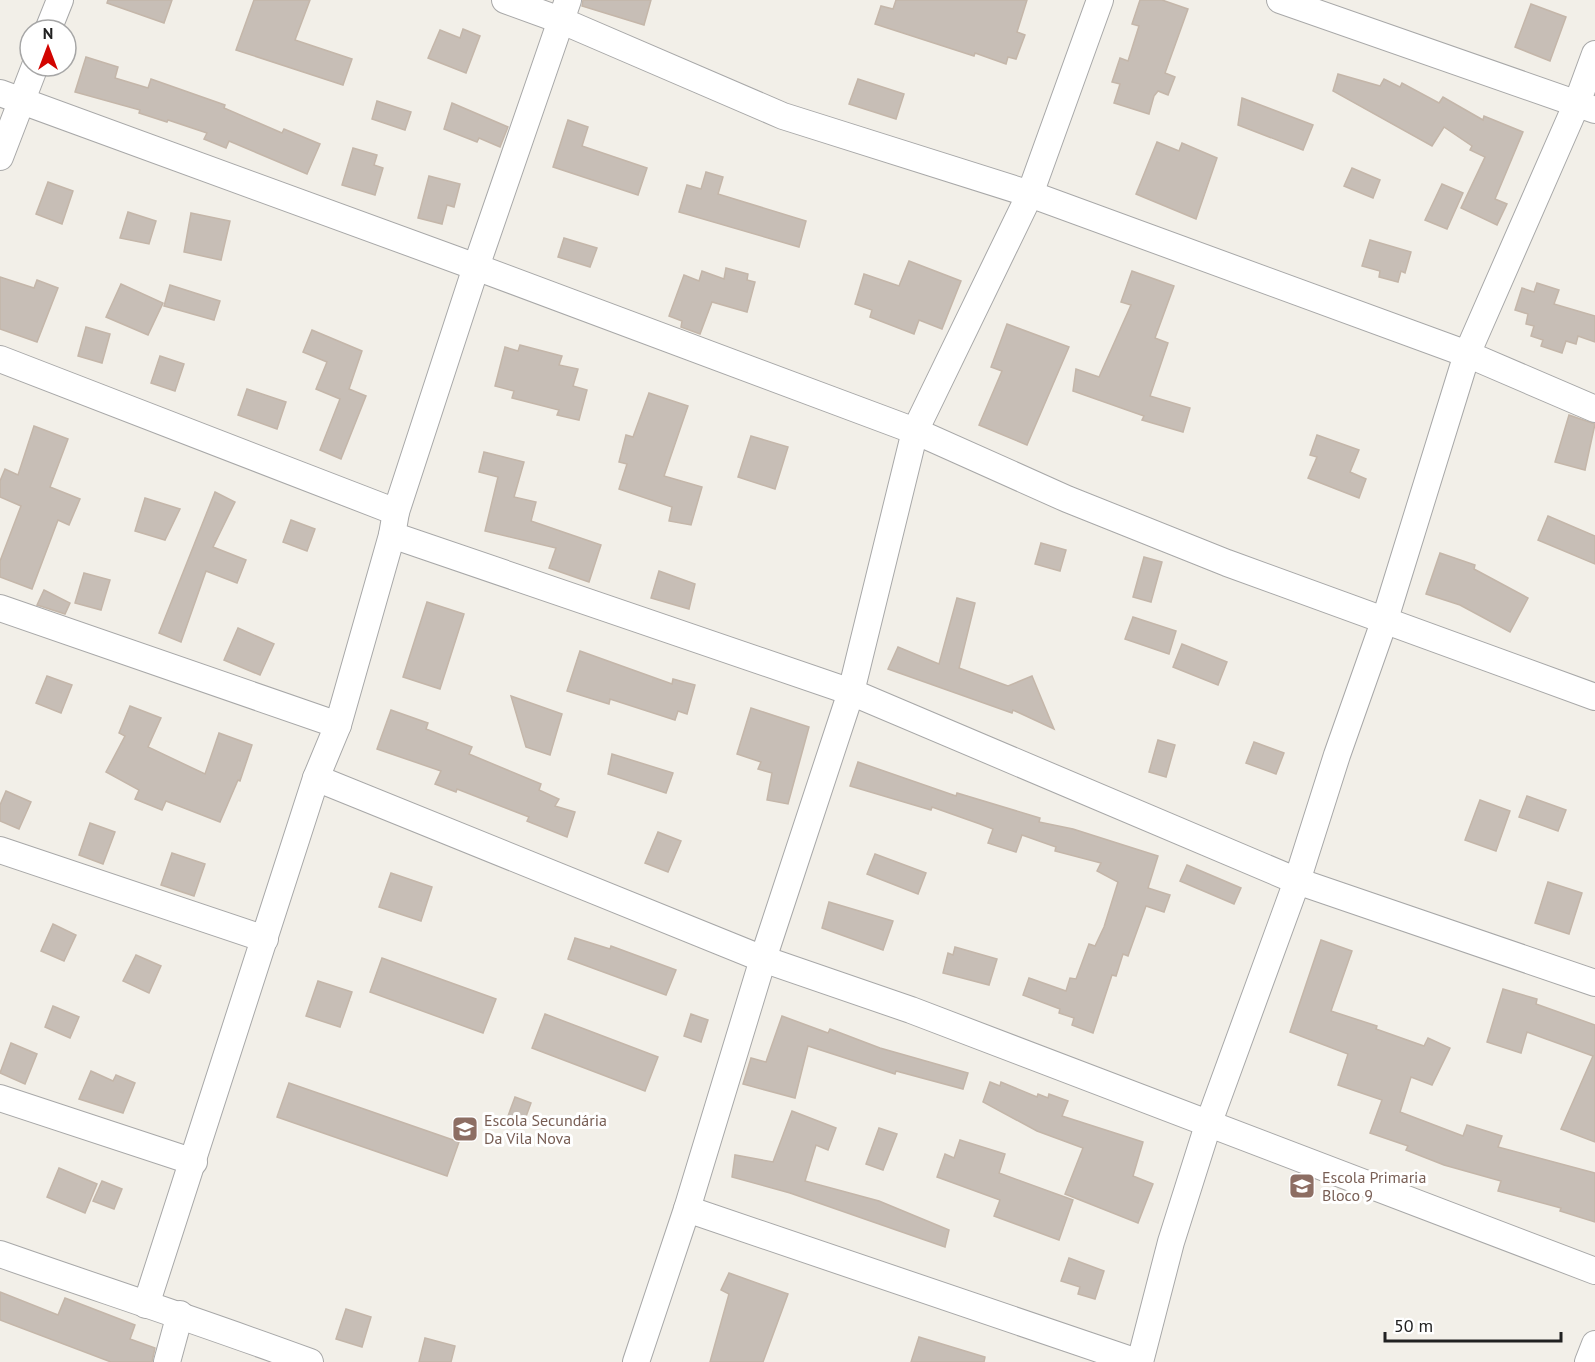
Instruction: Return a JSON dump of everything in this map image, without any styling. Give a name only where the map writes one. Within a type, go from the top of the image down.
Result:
[{"type":"street","points":[[53,18],[60,0]]},
{"type":"street","points":[[505,0],[564,10],[783,116],[1030,194],[1467,354],[1595,409]]},
{"type":"street","points":[[636,1362],[687,1209],[763,959],[851,692],[915,431],[1030,194],[1100,0]]},
{"type":"street","points":[[1280,0],[1586,107]]},
{"type":"street","points":[[146,1305],[316,778],[338,725],[394,523],[476,267],[564,10]]},
{"type":"street","points":[[687,1209],[1139,1362],[1171,1242],[1209,1122],[1297,881],[1337,755],[1385,619],[1467,354],[1586,107],[1595,54]]},
{"type":"street","points":[[0,157],[11,97],[26,78]]},
{"type":"street","points":[[11,97],[915,431],[1077,503],[1227,563],[1595,697]]},
{"type":"street","points":[[0,360],[394,523],[851,692],[1297,881],[1595,983]]},
{"type":"street","points":[[0,608],[338,725]]},
{"type":"street","points":[[316,778],[763,959],[910,1010],[1209,1122],[1595,1271]]},
{"type":"street","points":[[0,850],[265,939]]},
{"type":"street","points":[[0,1098],[194,1162]]},
{"type":"street","points":[[0,1254],[146,1305],[180,1314],[310,1362]]},
{"type":"street","points":[[167,1362],[180,1314]]},
{"type":"street","points":[[1587,1362],[1595,1344]]},
{"type":"building","points":[[108,0],[172,0],[164,23],[107,3]]},
{"type":"building","points":[[254,0],[310,0],[295,40],[352,59],[343,85],[236,50]]},
{"type":"building","points":[[583,0],[651,0],[644,25],[582,6]]},
{"type":"building","points":[[896,0],[1027,0],[1017,32],[1025,35],[1016,59],[1008,57],[1006,64],[875,24],[881,6],[893,9]]},
{"type":"building","points":[[1140,0],[1162,0],[1188,9],[1165,73],[1175,77],[1168,95],[1158,91],[1154,96],[1149,114],[1114,103],[1120,84],[1112,82],[1120,58],[1128,61],[1139,26],[1132,24]]},
{"type":"building","points":[[1531,4],[1566,17],[1550,61],[1515,47]]},
{"type":"building","points":[[463,29],[480,36],[466,73],[428,58],[440,30],[460,38]]},
{"type":"building","points":[[86,57],[118,67],[115,78],[148,88],[151,79],[225,105],[224,108],[282,133],[284,129],[320,144],[307,174],[229,141],[226,148],[204,139],[207,133],[139,113],[140,110],[75,92]]},
{"type":"building","points":[[1338,74],[1380,86],[1384,79],[1400,87],[1402,83],[1439,103],[1443,97],[1483,120],[1484,116],[1523,132],[1495,199],[1507,204],[1497,225],[1461,208],[1485,157],[1470,150],[1472,146],[1444,127],[1432,146],[1333,91]]},
{"type":"building","points":[[858,79],[904,94],[896,119],[849,104]]},
{"type":"building","points":[[1242,98],[1313,125],[1303,150],[1238,125]]},
{"type":"building","points":[[377,101],[411,112],[405,130],[372,119]]},
{"type":"building","points":[[452,103],[508,127],[500,147],[479,138],[477,142],[444,129]]},
{"type":"building","points":[[568,120],[588,127],[582,146],[647,168],[638,195],[553,167]]},
{"type":"building","points":[[1157,142],[1179,151],[1182,143],[1217,158],[1196,219],[1136,194]]},
{"type":"building","points":[[353,148],[377,155],[374,165],[383,168],[375,195],[342,185]]},
{"type":"building","points":[[1352,168],[1380,180],[1373,198],[1344,186]]},
{"type":"building","points":[[706,172],[723,177],[718,194],[806,221],[799,247],[679,212],[687,185],[701,189]]},
{"type":"building","points":[[429,176],[460,184],[454,207],[447,205],[442,224],[418,218]]},
{"type":"building","points":[[48,182],[73,191],[62,224],[36,214]]},
{"type":"building","points":[[1442,184],[1463,193],[1447,229],[1425,220]]},
{"type":"building","points":[[128,212],[156,221],[149,244],[120,238]]},
{"type":"building","points":[[191,213],[230,221],[221,260],[184,252]]},
{"type":"building","points":[[564,238],[597,248],[590,267],[558,257]]},
{"type":"building","points":[[1370,240],[1411,252],[1405,273],[1401,271],[1398,282],[1379,277],[1380,271],[1362,266]]},
{"type":"building","points":[[909,261],[961,281],[942,329],[919,320],[914,334],[870,317],[872,310],[855,304],[864,274],[899,286]]},
{"type":"building","points":[[726,268],[748,274],[747,280],[755,282],[747,312],[712,302],[700,334],[681,327],[682,321],[669,316],[684,275],[699,281],[702,271],[724,279]]},
{"type":"building","points":[[1132,271],[1174,286],[1155,338],[1168,343],[1150,396],[1190,408],[1183,432],[1142,420],[1144,416],[1073,391],[1076,369],[1099,377],[1131,305],[1121,302]]},
{"type":"building","points":[[0,277],[34,288],[37,280],[58,288],[37,342],[0,329]]},
{"type":"building","points":[[1537,283],[1559,290],[1554,304],[1595,316],[1595,342],[1578,336],[1576,344],[1566,341],[1562,353],[1541,346],[1543,340],[1531,336],[1534,326],[1526,324],[1528,314],[1515,310],[1522,288],[1534,292]]},
{"type":"building","points":[[121,284],[163,303],[148,335],[106,317]]},
{"type":"building","points":[[170,285],[220,301],[214,320],[164,306]]},
{"type":"building","points":[[1007,324],[1069,347],[1027,445],[979,425],[1002,371],[991,367]]},
{"type":"building","points":[[86,327],[110,334],[102,363],[78,356]]},
{"type":"building","points":[[312,330],[362,351],[349,389],[366,396],[341,459],[320,450],[340,399],[316,389],[327,362],[303,352]]},
{"type":"building","points":[[520,345],[562,356],[559,365],[578,369],[573,386],[587,390],[579,420],[557,415],[559,410],[512,398],[514,391],[495,386],[505,347],[518,351]]},
{"type":"building","points":[[160,356],[184,364],[175,391],[151,383]]},
{"type":"building","points":[[247,389],[286,402],[277,429],[238,415]]},
{"type":"building","points":[[649,393],[688,406],[664,476],[702,487],[691,525],[669,521],[672,507],[619,489],[627,464],[619,462],[626,435],[633,437]]},
{"type":"building","points":[[1569,415],[1595,424],[1585,470],[1555,462]]},
{"type":"building","points":[[34,426],[68,439],[50,487],[80,499],[69,525],[58,520],[32,589],[0,577],[0,561],[21,506],[0,497],[0,481],[5,469],[18,475]]},
{"type":"building","points":[[1317,435],[1359,450],[1350,472],[1366,479],[1359,498],[1308,478],[1317,457],[1310,455]]},
{"type":"building","points":[[751,436],[788,447],[775,489],[738,477]]},
{"type":"building","points":[[484,452],[524,462],[514,497],[536,502],[531,521],[601,545],[589,582],[549,568],[556,548],[485,531],[498,477],[479,472]]},
{"type":"building","points":[[215,492],[235,502],[213,547],[246,560],[237,583],[206,571],[181,642],[159,633]]},
{"type":"building","points":[[145,498],[180,509],[165,540],[135,531]]},
{"type":"building","points":[[1548,516],[1595,536],[1595,564],[1538,540]]},
{"type":"building","points":[[291,520],[315,529],[307,551],[283,542]]},
{"type":"building","points":[[1041,543],[1066,550],[1060,571],[1035,564]]},
{"type":"building","points":[[1440,553],[1475,565],[1474,569],[1528,598],[1510,632],[1460,605],[1426,594]]},
{"type":"building","points":[[1144,557],[1162,562],[1151,602],[1133,597]]},
{"type":"building","points":[[659,571],[695,584],[689,609],[651,598]]},
{"type":"building","points":[[84,573],[110,580],[101,610],[75,603]]},
{"type":"building","points":[[44,590],[70,603],[65,614],[37,605]]},
{"type":"building","points":[[957,598],[975,603],[959,668],[1008,686],[1032,676],[1054,729],[1013,710],[1012,713],[888,669],[898,647],[939,664]]},
{"type":"building","points":[[427,602],[464,614],[440,689],[403,677]]},
{"type":"building","points":[[1133,617],[1176,631],[1169,654],[1125,639]]},
{"type":"building","points":[[238,628],[274,644],[260,675],[224,660]]},
{"type":"building","points":[[1182,644],[1227,662],[1218,685],[1173,667]]},
{"type":"building","points":[[580,651],[672,684],[673,679],[695,685],[687,714],[678,711],[675,720],[610,699],[609,704],[567,691]]},
{"type":"building","points":[[47,676],[72,685],[61,713],[36,703]]},
{"type":"building","points":[[511,696],[562,714],[550,755],[526,747]]},
{"type":"building","points":[[130,706],[161,718],[148,747],[205,774],[219,733],[252,745],[240,781],[238,780],[220,822],[166,801],[162,810],[135,799],[139,790],[106,772],[125,736],[119,733]]},
{"type":"building","points":[[751,708],[809,727],[788,804],[767,800],[772,773],[758,769],[761,762],[737,754]]},
{"type":"building","points":[[391,710],[428,723],[426,729],[472,747],[469,754],[541,784],[539,790],[559,799],[555,806],[575,812],[567,837],[527,821],[529,817],[457,789],[456,792],[435,784],[441,771],[377,749]]},
{"type":"building","points":[[1158,740],[1175,745],[1166,777],[1149,772]]},
{"type":"building","points":[[1254,742],[1284,753],[1276,774],[1246,763]]},
{"type":"building","points":[[612,754],[673,773],[666,793],[608,774]]},
{"type":"building","points":[[858,762],[956,796],[957,793],[1040,818],[1039,822],[1073,829],[1158,856],[1148,888],[1170,895],[1164,912],[1146,906],[1128,956],[1123,954],[1116,976],[1112,975],[1093,1033],[1072,1025],[1074,1018],[1059,1013],[1060,1009],[1023,995],[1029,978],[1066,991],[1070,978],[1076,979],[1089,944],[1095,946],[1104,927],[1118,882],[1097,871],[1101,863],[1055,851],[1056,847],[1022,835],[1016,852],[988,843],[993,829],[932,807],[931,810],[850,786]]},
{"type":"building","points":[[6,791],[31,802],[19,829],[0,821],[0,805]]},
{"type":"building","points":[[1527,796],[1566,810],[1558,831],[1519,817]]},
{"type":"building","points":[[1480,800],[1510,811],[1496,851],[1465,840]]},
{"type":"building","points":[[90,823],[115,832],[103,864],[79,855]]},
{"type":"building","points":[[658,832],[681,841],[668,872],[645,863]]},
{"type":"building","points":[[172,853],[205,864],[194,896],[161,885]]},
{"type":"building","points":[[875,854],[926,873],[918,894],[867,874]]},
{"type":"building","points":[[1187,865],[1241,888],[1234,904],[1180,881]]},
{"type":"building","points":[[391,873],[432,887],[421,921],[379,907]]},
{"type":"building","points":[[1548,882],[1582,893],[1569,934],[1535,923]]},
{"type":"building","points":[[829,902],[893,921],[883,950],[822,928]]},
{"type":"building","points":[[53,924],[76,935],[64,961],[41,951]]},
{"type":"building","points":[[575,938],[610,949],[611,946],[676,970],[666,995],[568,959]]},
{"type":"building","points":[[1321,940],[1352,951],[1331,1011],[1377,1026],[1376,1029],[1424,1046],[1428,1038],[1450,1048],[1432,1085],[1411,1077],[1400,1112],[1463,1136],[1467,1125],[1502,1136],[1498,1147],[1595,1173],[1595,1222],[1560,1211],[1561,1208],[1498,1191],[1501,1181],[1444,1165],[1406,1150],[1408,1146],[1370,1133],[1382,1100],[1338,1085],[1348,1054],[1290,1032]]},
{"type":"building","points":[[955,947],[997,959],[989,985],[943,973],[948,953],[953,955]]},
{"type":"building","points":[[136,955],[161,966],[149,993],[123,981]]},
{"type":"building","points":[[382,958],[496,999],[483,1033],[370,992]]},
{"type":"building","points":[[318,981],[352,992],[340,1027],[306,1016]]},
{"type":"building","points":[[1503,989],[1537,999],[1536,1004],[1595,1025],[1595,1142],[1561,1129],[1593,1056],[1527,1032],[1521,1053],[1487,1042]]},
{"type":"building","points":[[53,1006],[79,1017],[70,1038],[45,1027]]},
{"type":"building","points":[[545,1014],[658,1057],[645,1091],[532,1048]]},
{"type":"building","points":[[691,1014],[708,1020],[701,1042],[684,1036]]},
{"type":"building","points":[[782,1016],[828,1033],[830,1029],[880,1048],[968,1073],[963,1089],[896,1071],[895,1074],[808,1046],[795,1098],[743,1084],[751,1058],[766,1062]]},
{"type":"building","points":[[11,1043],[37,1054],[25,1084],[0,1073]]},
{"type":"building","points":[[91,1071],[113,1081],[116,1075],[135,1083],[123,1113],[79,1099]]},
{"type":"building","points":[[990,1082],[1000,1086],[1001,1082],[1037,1097],[1038,1094],[1048,1098],[1049,1094],[1068,1101],[1062,1116],[1143,1142],[1133,1176],[1153,1184],[1138,1223],[1065,1194],[1083,1148],[1037,1131],[983,1102]]},
{"type":"building","points":[[289,1083],[459,1142],[447,1176],[277,1117]]},
{"type":"building","points":[[515,1097],[531,1103],[524,1122],[508,1116]]},
{"type":"building","points":[[792,1111],[836,1128],[828,1150],[816,1145],[805,1181],[879,1201],[949,1230],[945,1247],[790,1193],[732,1177],[735,1155],[773,1162]]},
{"type":"building","points":[[879,1128],[897,1134],[883,1170],[866,1164]]},
{"type":"building","points":[[960,1140],[1005,1154],[999,1173],[1073,1200],[1059,1240],[994,1216],[1000,1200],[937,1177],[945,1154],[954,1158]]},
{"type":"building","points":[[59,1168],[97,1184],[85,1213],[47,1197]]},
{"type":"building","points":[[102,1181],[122,1189],[114,1209],[93,1201]]},
{"type":"building","points":[[1069,1258],[1104,1271],[1095,1299],[1078,1294],[1080,1287],[1061,1281]]},
{"type":"building","points":[[729,1273],[788,1294],[763,1362],[710,1362],[729,1294],[721,1290]]},
{"type":"building","points":[[0,1292],[58,1315],[65,1298],[135,1325],[130,1339],[155,1348],[152,1362],[111,1362],[0,1320]]},
{"type":"building","points":[[346,1309],[371,1317],[362,1347],[336,1339]]},
{"type":"building","points":[[919,1337],[985,1357],[984,1362],[911,1362]]},
{"type":"building","points":[[425,1338],[455,1346],[451,1362],[419,1362]]},
{"type":"place","name":"Escola Secundária Da Vila Nova","points":[[465,1129]]},
{"type":"place","name":"Escola Primaria Bloco 9","points":[[1302,1186]]}]
